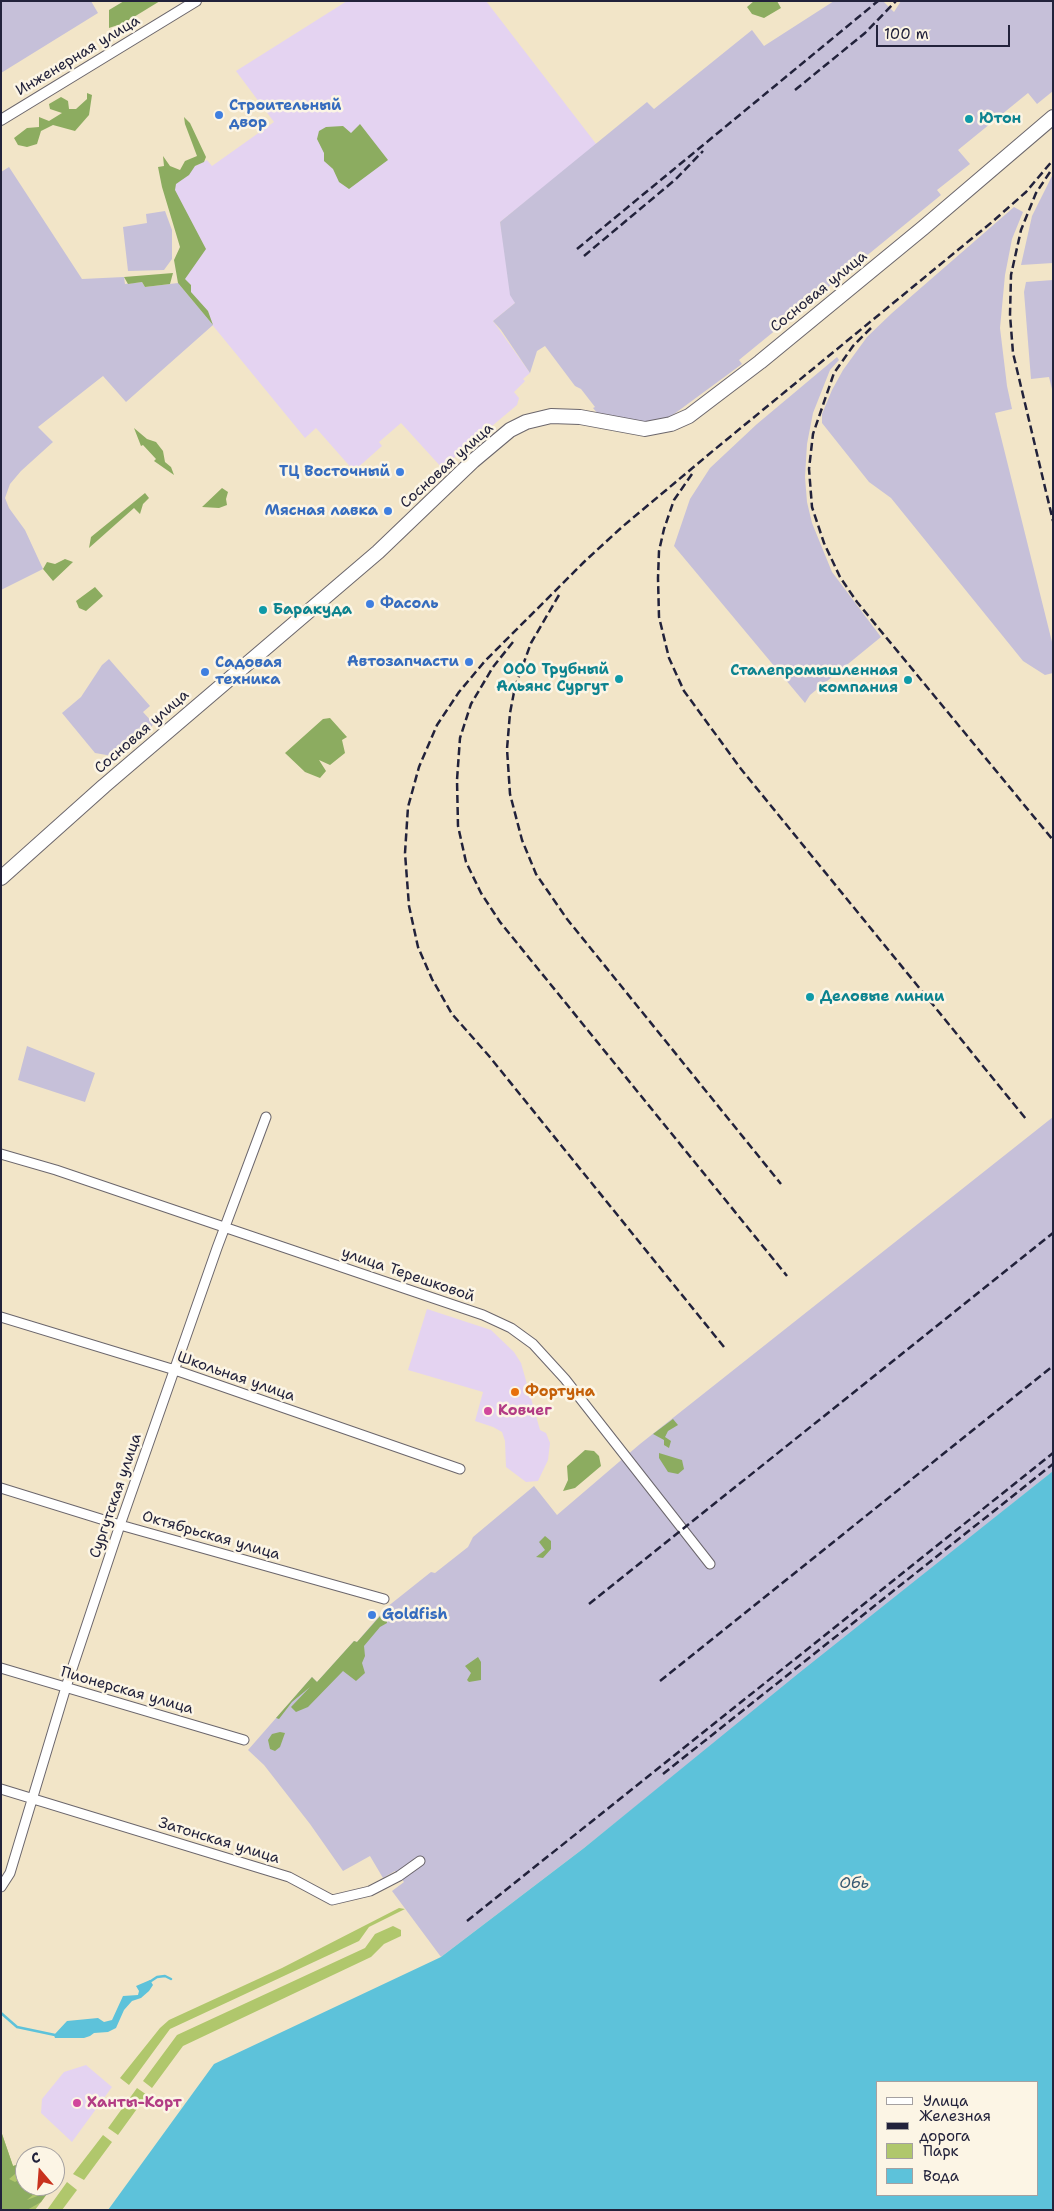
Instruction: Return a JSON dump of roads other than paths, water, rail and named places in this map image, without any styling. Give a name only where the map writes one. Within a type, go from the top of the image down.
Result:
[{"type":"main road","name":"Сосновая улица","points":[[1,878],[104,786],[378,552],[473,461],[510,430],[534,419],[561,415],[646,429],[663,426],[684,418],[768,356],[923,228],[1053,117]]},
{"type":"street","name":"Инженерная улица","points":[[1,120],[196,1]]},
{"type":"street","name":"Сургутская улица","points":[[1,1887],[10,1873],[66,1687],[120,1525],[225,1227],[266,1117]]},
{"type":"street","name":"улица Терешковой","points":[[1,1154],[56,1170],[483,1315],[511,1328],[538,1349],[565,1379],[710,1564]]},
{"type":"street","name":"Школьная улица","points":[[1,1317],[176,1370],[460,1469]]},
{"type":"street","name":"Октябрьская улица","points":[[1,1488],[120,1525],[384,1599]]},
{"type":"street","name":"Пионерская улица","points":[[1,1668],[244,1740]]},
{"type":"street","name":"Затонская улица","points":[[1,1790],[290,1877],[332,1900],[370,1891],[400,1876],[420,1861]]},
{"type":"water","name":"Обь","points":[[1053,1471],[1053,2210],[108,2210],[214,2064],[441,1957],[584,1848],[799,1673]]},
{"type":"water","points":[[150,1980],[153,1985],[149,1991],[141,1998],[132,2001],[124,2010],[116,2028],[108,2032],[94,2033],[84,2038],[55,2038],[54,2035],[67,2021],[98,2018],[104,2022],[112,2020],[123,1996],[138,1995],[139,1991],[136,1986]]},
{"type":"waterway","points":[[148,1983],[157,1977],[165,1976],[171,1979]]},
{"type":"waterway","points":[[1,2013],[17,2027],[55,2035]]},
{"type":"railway","points":[[577,249],[878,1]]},
{"type":"railway","points":[[795,90],[865,33],[896,1]]},
{"type":"railway","points":[[584,256],[676,179],[703,151]]},
{"type":"railway","points":[[724,1347],[489,1056],[452,1014],[432,979],[418,947],[409,906],[405,853],[408,807],[419,767],[437,725],[459,692],[485,661],[584,562],[622,527],[714,450],[992,222],[1026,192],[1053,160]]},
{"type":"railway","points":[[1050,172],[1036,193],[1021,230],[1011,275],[1010,315],[1013,353],[1053,521]]},
{"type":"railway","points":[[871,328],[853,346],[834,373],[813,434],[809,469],[812,507],[824,543],[840,577],[857,602],[1053,840]]},
{"type":"railway","points":[[692,474],[674,500],[664,529],[659,551],[658,578],[659,617],[669,658],[684,691],[741,769],[1026,1119]]},
{"type":"railway","points":[[559,595],[531,643],[515,687],[510,713],[507,749],[510,794],[522,840],[536,874],[567,919],[781,1184]]},
{"type":"railway","points":[[513,642],[493,667],[471,704],[460,738],[457,780],[458,826],[466,862],[481,893],[500,922],[787,1276]]},
{"type":"railway","points":[[589,1604],[1053,1233]]},
{"type":"railway","points":[[660,1681],[1053,1366]]},
{"type":"railway","points":[[467,1921],[1053,1453]]},
{"type":"railway","points":[[663,1774],[1053,1464]]},
{"type":"place","name":"Строительный двор","points":[[219,115]]},
{"type":"place","name":"Ютон","points":[[969,119]]},
{"type":"place","name":"ТЦ Восточный","points":[[400,472]]},
{"type":"place","name":"Мясная лавка","points":[[388,511]]},
{"type":"place","name":"Фасоль","points":[[370,604]]},
{"type":"place","name":"Баракуда","points":[[263,610]]},
{"type":"place","name":"Автозапчасти","points":[[469,662]]},
{"type":"place","name":"Садовая техника","points":[[205,672]]},
{"type":"place","name":"ООО Трубный Альянс Сургут","points":[[619,679]]},
{"type":"place","name":"Сталепромышленная компания","points":[[908,680]]},
{"type":"place","name":"Деловые линии","points":[[810,997]]},
{"type":"place","name":"Фортуна","points":[[515,1392]]},
{"type":"place","name":"Ковчег","points":[[488,1411]]},
{"type":"place","name":"Goldfish","points":[[372,1615]]},
{"type":"place","name":"Ханты-Корт","points":[[77,2103]]}]
